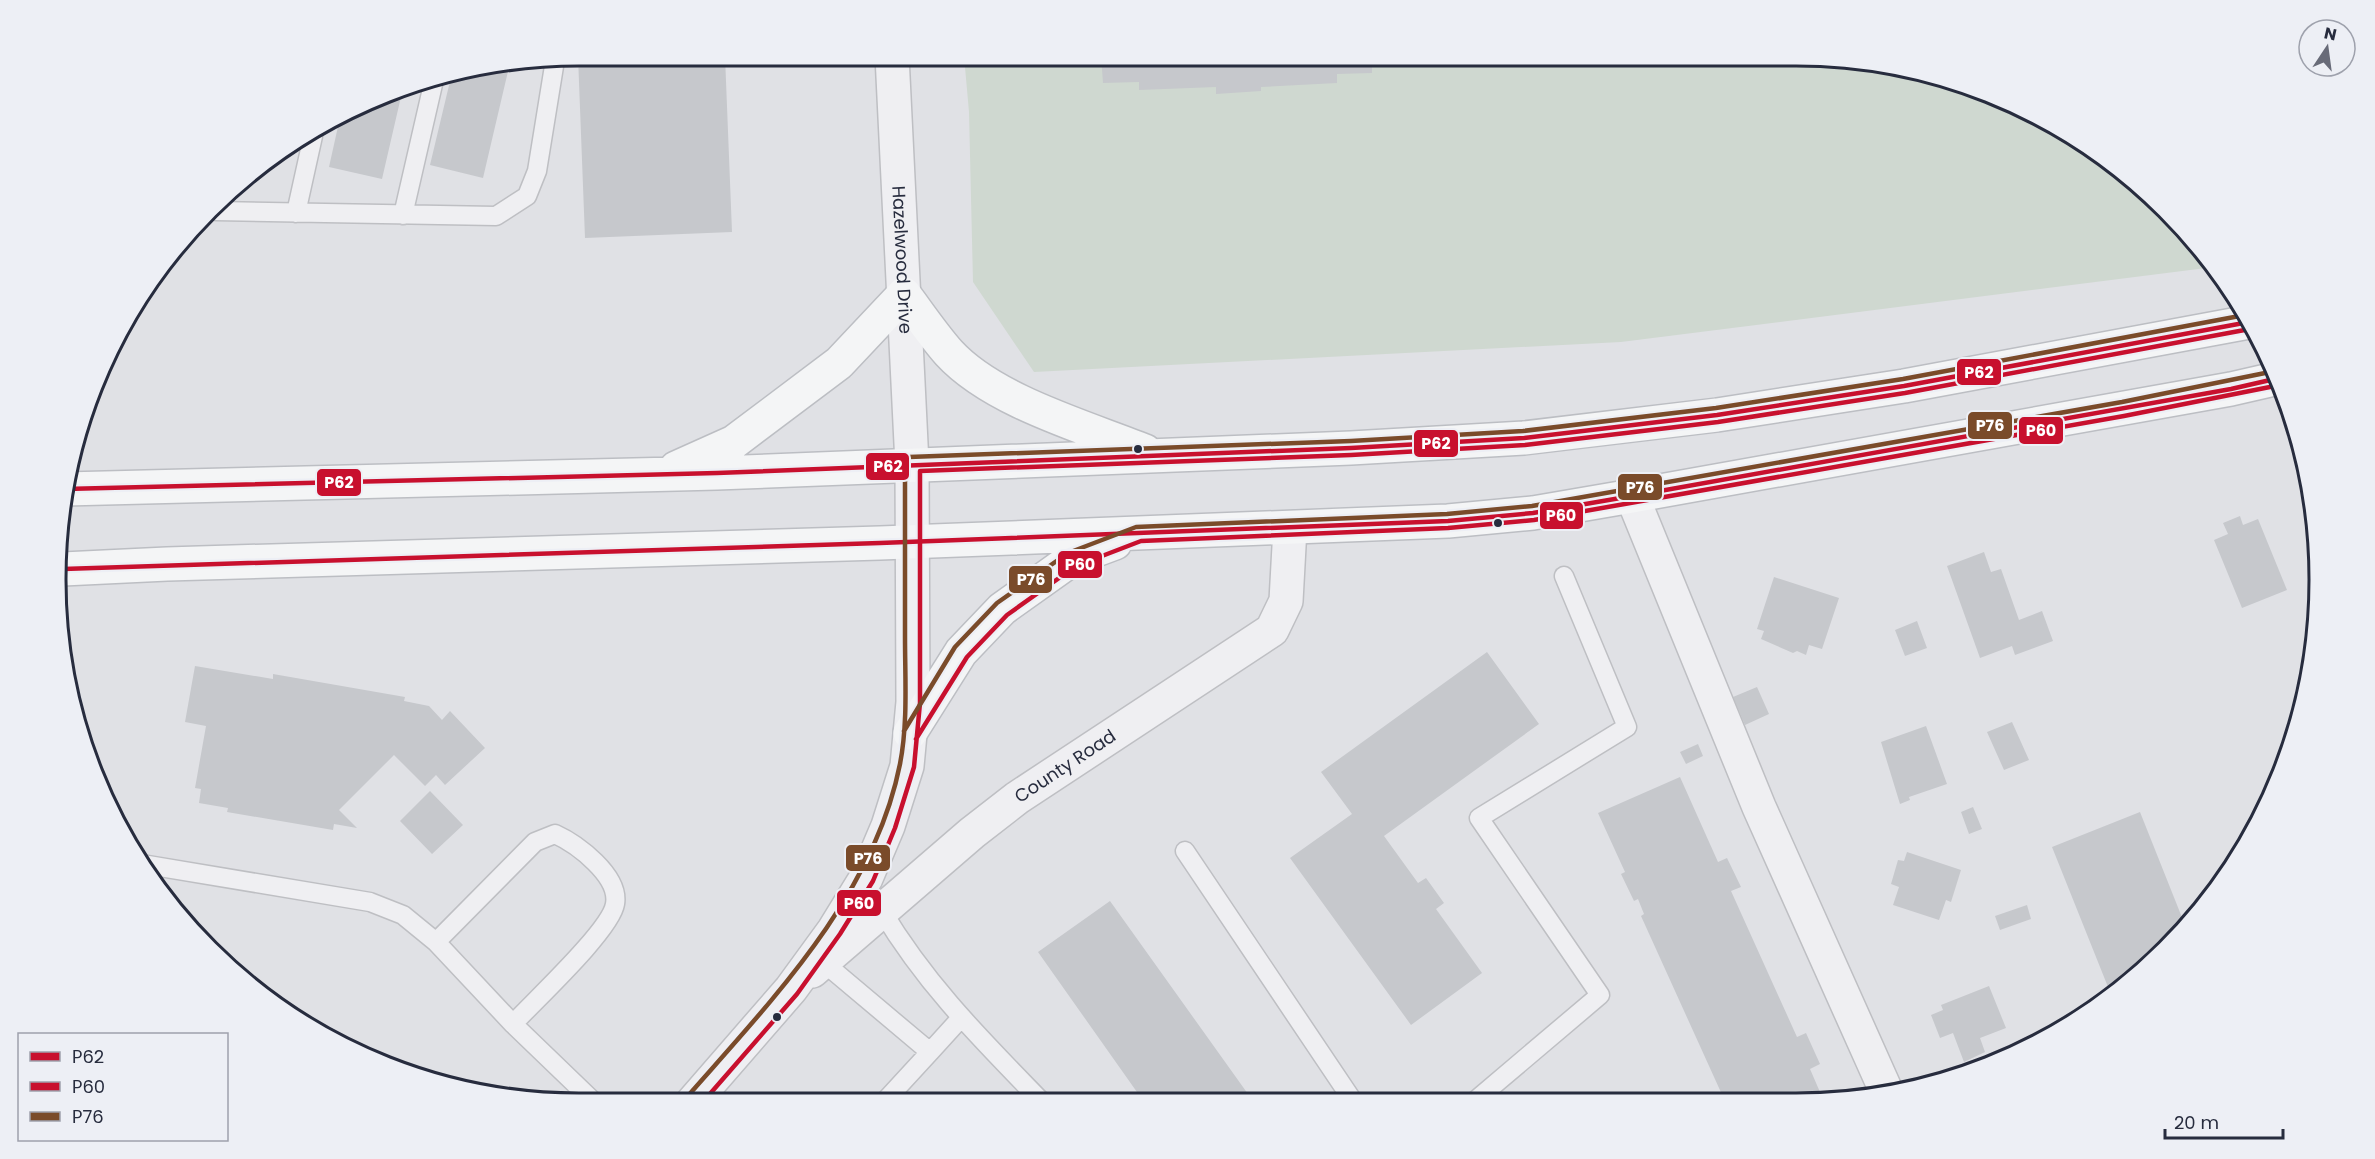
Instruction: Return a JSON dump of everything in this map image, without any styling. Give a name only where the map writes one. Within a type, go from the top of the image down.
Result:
[{"type":"main road","points":[[664,474],[734,442],[753,428],[839,363],[904,294],[950,354],[986,384],[1045,411],[1156,455]]},
{"type":"main road","points":[[74,489],[664,474],[1351,448],[1524,438],[1717,415],[1904,386],[2240,324]]},
{"type":"main road","points":[[66,569],[914,542],[1448,521],[1533,513],[2231,390],[2269,381]]},
{"type":"main road","points":[[910,733],[961,652],[1002,609],[1072,559],[1139,534]]},
{"type":"street","name":"Hazelwood Drive","points":[[893,66],[912,464]]},
{"type":"street","name":"County Road","points":[[701,1093],[792,989],[834,930],[866,878],[888,826],[907,766],[913,702],[912,464]]},
{"type":"street","points":[[1632,496],[1759,807],[1884,1085]]},
{"type":"street","name":"County Road","points":[[792,989],[1017,798],[1272,630],[1286,601],[1290,528]]},
{"type":"lane","points":[[221,211],[496,216],[527,196],[537,171],[554,67]]},
{"type":"lane","points":[[403,214],[432,87]]},
{"type":"lane","points":[[296,213],[312,142]]},
{"type":"lane","points":[[1484,1093],[1600,995],[1479,818],[1627,727],[1564,576]]},
{"type":"lane","points":[[436,942],[535,842],[555,834],[574,843],[612,881],[615,903],[606,924],[513,1024]]},
{"type":"lane","points":[[1185,851],[1348,1093]]},
{"type":"lane","points":[[154,866],[370,902],[404,915],[436,942],[513,1024],[585,1093]]},
{"type":"lane","points":[[882,911],[914,963],[960,1019],[1029,1093]]},
{"type":"lane","points":[[823,962],[930,1052]]},
{"type":"lane","points":[[892,1093],[960,1019]]},
{"type":"shaded area","points":[[965,66],[1796,66],[1863,70],[1928,83],[1961,93],[2023,119],[2052,135],[2108,172],[2134,193],[2159,216],[2204,268],[1621,342],[1034,372],[973,282],[969,112]]},
{"type":"building","points":[[578,66],[725,66],[732,232],[585,238]]},
{"type":"building","points":[[1102,66],[1372,66],[1372,73],[1337,74],[1337,83],[1261,87],[1261,91],[1216,94],[1216,87],[1139,90],[1139,82],[1103,83]]},
{"type":"building","points":[[508,71],[483,178],[430,165],[450,82]]},
{"type":"building","points":[[401,98],[382,179],[329,167],[338,127]]},
{"type":"building","points":[[2240,516],[2243,525],[2258,519],[2287,590],[2242,608],[2214,540],[2228,534],[2223,523]]},
{"type":"building","points":[[1984,552],[1991,572],[2001,569],[2019,620],[2042,611],[2053,641],[2015,655],[2012,646],[1980,658],[1947,566]]},
{"type":"building","points":[[1774,577],[1839,598],[1822,649],[1809,645],[1806,655],[1797,651],[1793,653],[1761,639],[1764,631],[1757,629]]},
{"type":"building","points":[[1917,621],[1927,648],[1905,656],[1895,630]]},
{"type":"building","points":[[1487,652],[1539,724],[1384,836],[1418,883],[1426,878],[1444,903],[1436,909],[1482,973],[1411,1025],[1290,858],[1352,814],[1321,772]]},
{"type":"building","points":[[195,666],[273,679],[273,674],[405,697],[404,701],[429,706],[442,720],[450,711],[485,748],[445,785],[436,775],[425,786],[394,755],[339,810],[357,828],[334,824],[333,830],[227,812],[228,808],[199,803],[201,789],[195,788],[206,726],[185,722]]},
{"type":"building","points":[[1757,687],[1769,714],[1745,725],[1733,697]]},
{"type":"building","points":[[2012,722],[2029,760],[2004,770],[1987,732]]},
{"type":"building","points":[[1926,726],[1947,784],[1909,797],[1910,800],[1900,804],[1881,742]]},
{"type":"building","points":[[1698,744],[1703,756],[1686,764],[1680,752]]},
{"type":"building","points":[[1680,777],[1718,862],[1727,858],[1741,887],[1731,891],[1797,1037],[1806,1033],[1820,1064],[1810,1069],[1820,1092],[1721,1093],[1641,916],[1644,914],[1638,899],[1634,901],[1621,874],[1625,872],[1598,813]]},
{"type":"building","points":[[430,791],[463,825],[432,854],[400,821]]},
{"type":"building","points":[[1973,807],[1982,829],[1969,834],[1961,812]]},
{"type":"building","points":[[2140,812],[2182,918],[2159,943],[2108,987],[2052,847]]},
{"type":"building","points":[[1907,852],[1961,870],[1951,902],[1946,900],[1939,920],[1893,905],[1899,887],[1891,884],[1898,860],[1904,861]]},
{"type":"building","points":[[1110,901],[1247,1093],[1138,1093],[1038,952]]},
{"type":"building","points":[[2027,905],[2031,919],[2000,930],[1995,916]]},
{"type":"building","points":[[1989,986],[2006,1028],[1980,1038],[1985,1052],[1964,1062],[1953,1033],[1940,1038],[1931,1015],[1943,1010],[1941,1005]]},
{"type":"transit line","name":"P76","points":[[690,1093],[752,1023],[815,944],[843,902],[868,858],[887,812],[900,764],[906,701],[905,464],[909,457],[1351,441],[1523,431],[1716,408],[1903,379],[2236,317]]},
{"type":"transit line","name":"P62","points":[[74,489],[717,473],[1351,448],[1524,438],[1717,415],[1904,386],[2240,324]]},
{"type":"transit line","name":"P60","points":[[711,1093],[797,994],[840,934],[873,881],[895,828],[914,767],[920,703],[920,471],[1351,455],[1525,445],[1718,422],[1905,393],[2244,330]]},
{"type":"transit line","name":"P76","points":[[904,731],[955,647],[997,603],[1068,553],[1136,527],[1447,514],[1532,506],[2122,402],[2265,373]]},
{"type":"transit line","name":"P62","points":[[66,569],[880,543],[1448,521],[1533,513],[2231,389],[2269,380]]},
{"type":"transit line","name":"P60","points":[[916,739],[967,657],[1007,615],[1076,566],[1141,541],[1448,528],[1534,520],[2124,416],[2271,387]]}]
